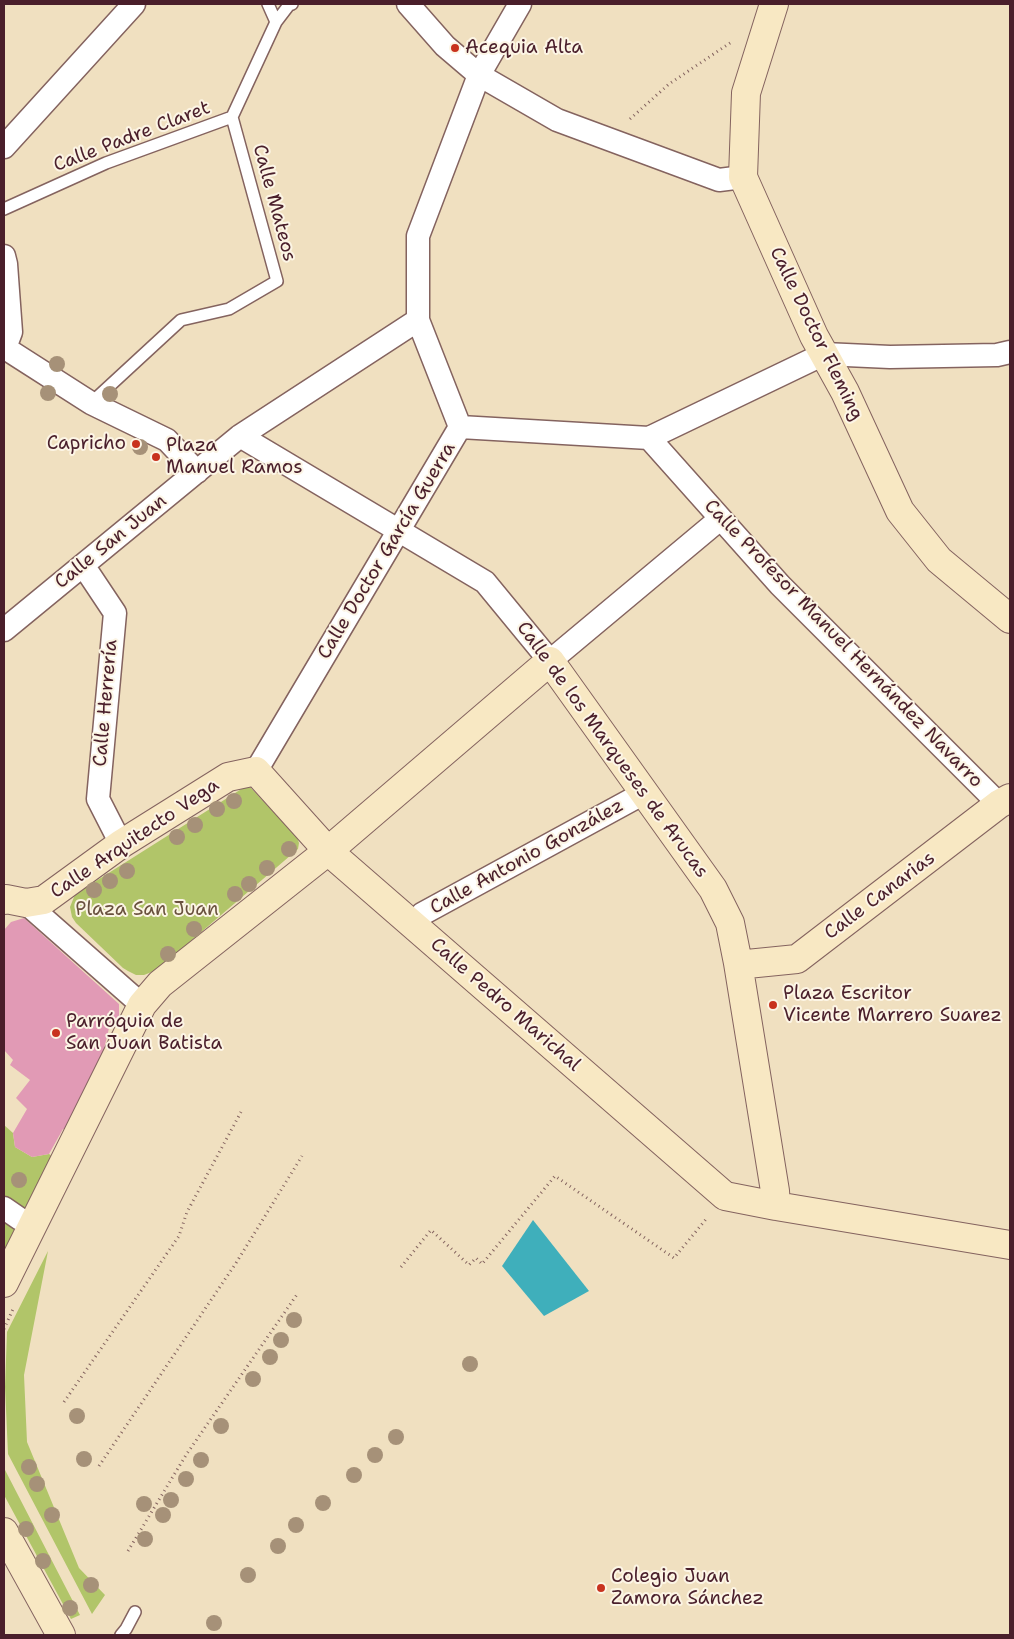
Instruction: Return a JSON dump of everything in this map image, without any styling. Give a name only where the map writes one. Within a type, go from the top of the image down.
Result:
[{"type":"street","points":[[4,147],[134,4]]},
{"type":"street","points":[[408,4],[445,46],[480,75],[556,120],[719,180],[743,177]]},
{"type":"street","points":[[460,428],[418,320],[418,236],[480,75],[520,4]]},
{"type":"street","name":"Calle Doctor Fleming","points":[[774,4],[746,93],[743,177],[810,327],[845,392],[900,511],[939,560],[1010,620]]},
{"type":"street","points":[[4,256],[11,332],[4,348],[91,403],[167,440],[197,472]]},
{"type":"street","name":"Calle San Juan","points":[[4,630],[240,436],[418,320]]},
{"type":"street","points":[[824,354],[890,357],[997,355],[1010,352]]},
{"type":"street","name":"Calle Doctor García Guerra","points":[[256,771],[460,428],[648,438],[824,354]]},
{"type":"street","name":"Calle de los Marqueses de Arucas","points":[[240,436],[485,582],[550,661],[713,889],[730,923],[738,962],[776,1206]]},
{"type":"street","name":"Calle Profesor Manuel Hernández Navarro","points":[[648,438],[780,585],[1005,802]]},
{"type":"street","points":[[4,1282],[142,1005],[160,984],[328,851],[550,661],[720,519]]},
{"type":"street","name":"Calle Herrería","points":[[83,565],[114,613],[98,799],[121,844]]},
{"type":"street","name":"Calle Arquitecto Vega","points":[[17,900],[121,844],[228,778],[256,771]]},
{"type":"street","name":"Calle Pedro Marichal","points":[[256,771],[328,851],[725,1196],[1010,1245]]},
{"type":"street","name":"Calle Antonio González","points":[[413,924],[422,914],[644,793]]},
{"type":"street","name":"Calle Canarias","points":[[738,962],[747,964],[797,959],[1005,802]]},
{"type":"street","points":[[17,900],[142,1005]]},
{"type":"street","points":[[4,1532],[61,1635]]},
{"type":"lane","points":[[268,4],[276,22]]},
{"type":"lane","name":"Calle Padre Claret","points":[[4,209],[106,163],[232,117],[276,22],[289,5],[292,4]]},
{"type":"lane","name":"Calle Mateos","points":[[91,403],[181,320],[229,309],[277,281],[232,117]]},
{"type":"lane","points":[[121,1635],[126,1630],[135,1612]]},
{"type":"path","points":[[616,142],[628,120],[669,84],[720,49],[751,31],[766,31]]},
{"type":"path","points":[[64,1402],[179,1236],[187,1212],[241,1112]]},
{"type":"path","points":[[99,1466],[236,1262],[302,1156]]},
{"type":"path","points":[[401,1267],[432,1230],[469,1265],[476,1258],[482,1264],[555,1176],[674,1258],[725,1196]]},
{"type":"path","points":[[128,1551],[186,1455],[298,1293]]},
{"type":"green space","name":"Plaza San Juan","points":[[250,787],[297,837],[298,849],[157,970],[144,975],[136,975],[123,968],[76,923],[72,917],[70,907],[74,897],[77,893],[243,788]]},
{"type":"green space","points":[[4,1125],[13,1133],[15,1147],[32,1157],[49,1154],[52,1156],[4,1252]]},
{"type":"green space","points":[[48,1251],[24,1375],[27,1442],[79,1568],[105,1595],[92,1614],[8,1454],[5,1387],[7,1332]]},
{"type":"green space","points":[[4,1468],[80,1615],[71,1619],[4,1495]]},
{"type":"water","points":[[533,1220],[589,1291],[544,1316],[502,1266]]},
{"type":"building","name":"Parróquia de San Juan Batista","points":[[24,918],[119,1004],[119,1016],[110,1024],[102,1057],[94,1069],[96,1072],[66,1129],[63,1129],[49,1154],[32,1157],[15,1147],[13,1133],[27,1109],[16,1098],[30,1080],[10,1065],[13,1060],[4,1050],[4,930],[11,922]]},
{"type":"place","name":"Acequia Alta","points":[[455,48]]},
{"type":"place","name":"Capricho","points":[[136,444]]},
{"type":"place","name":"Plaza Manuel Ramos","points":[[156,457]]},
{"type":"place","name":"Plaza Escritor Vicente Marrero Suarez","points":[[773,1005]]},
{"type":"place","name":"Parróquia de San Juan Batista","points":[[56,1033]]},
{"type":"place","name":"Colegio Juan Zamora Sánchez","points":[[601,1588]]}]
